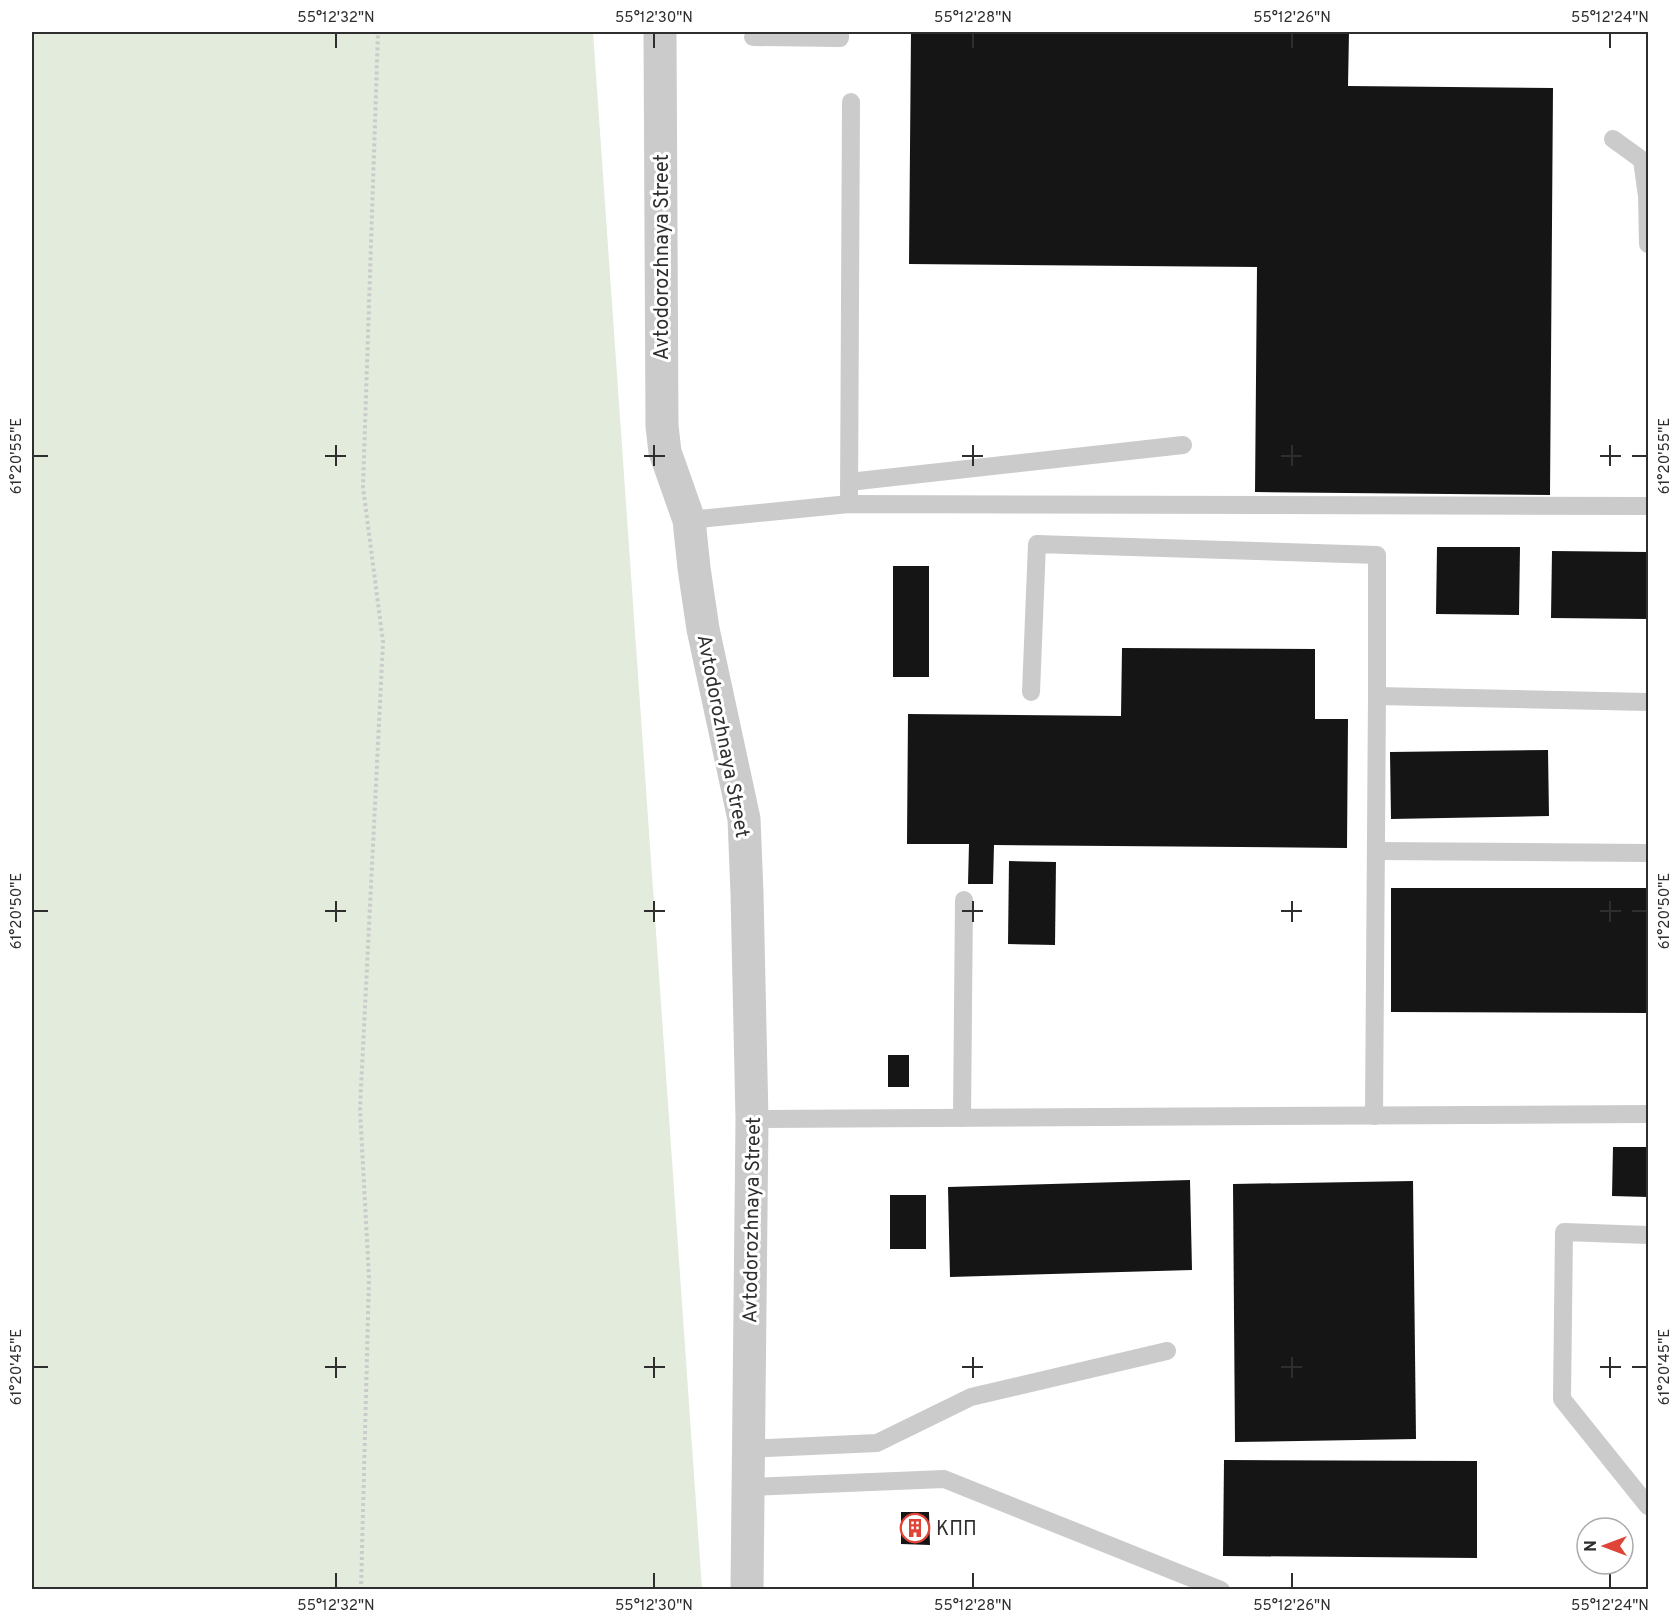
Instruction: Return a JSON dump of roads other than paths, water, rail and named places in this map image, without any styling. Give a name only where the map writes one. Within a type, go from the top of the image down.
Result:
[{"type":"street","name":"Avtodorozhnaya Street","points":[[660,32],[665,452],[689,520],[703,630],[744,819],[752,1119],[747,1590]]},
{"type":"lane","points":[[753,36],[840,38],[840,32]]},
{"type":"lane","points":[[849,504],[851,102]]},
{"type":"lane","points":[[1613,138],[1642,160],[1647,196],[1648,244]]},
{"type":"lane","points":[[849,482],[1183,446]]},
{"type":"lane","points":[[689,520],[849,504],[1648,507]]},
{"type":"lane","points":[[1031,692],[1037,544],[1377,555],[1374,1116]]},
{"type":"lane","points":[[1377,696],[1648,702]]},
{"type":"lane","points":[[1376,851],[1648,853]]},
{"type":"lane","points":[[962,1118],[964,900]]},
{"type":"lane","points":[[752,1119],[1648,1114]]},
{"type":"lane","points":[[1648,1235],[1563,1232],[1562,1387],[1562,1399],[1648,1506]]},
{"type":"lane","points":[[748,1449],[877,1443],[971,1397],[1167,1351]]},
{"type":"lane","points":[[748,1487],[944,1479],[1221,1590]]},
{"type":"place","name":"КПП","points":[[915,1528]]}]
